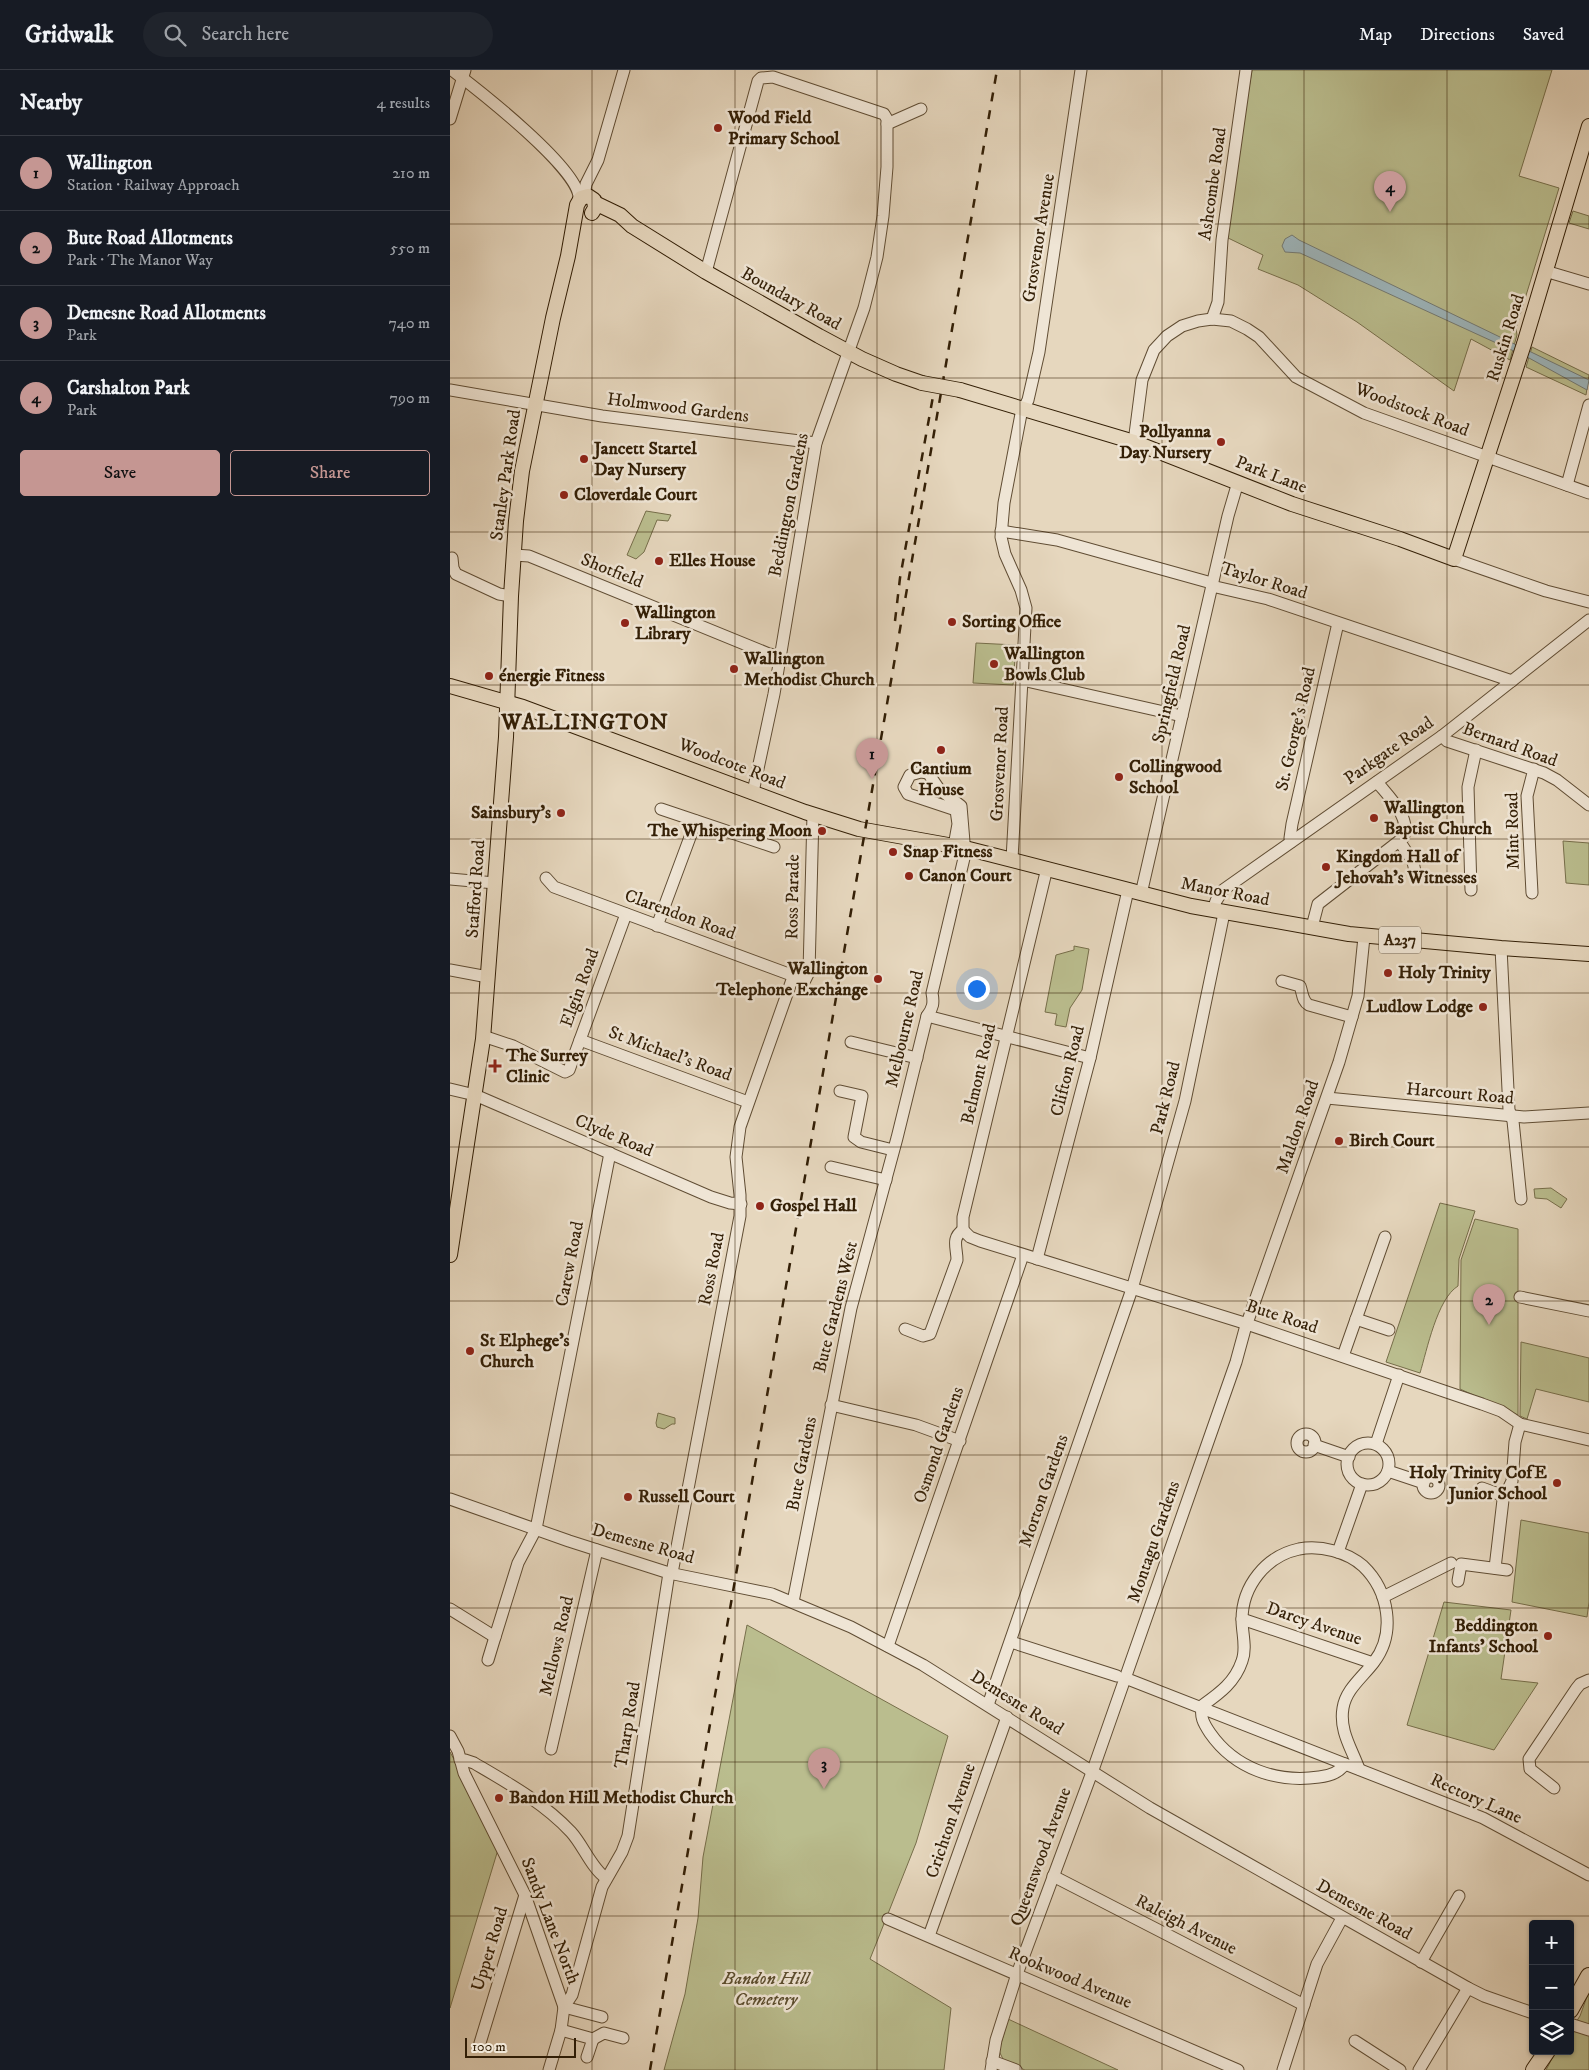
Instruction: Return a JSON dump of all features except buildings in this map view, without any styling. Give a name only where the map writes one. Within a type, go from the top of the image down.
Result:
[{"type":"highway","points":[[1574,2003],[1589,1976]]},
{"type":"highway","points":[[1534,2070],[1544,2055]]},
{"type":"main road","name":"Ruskin Road","points":[[1454,559],[1482,467],[1488,458],[1589,126]]},
{"type":"main road","name":"Boundary Road","points":[[586,205],[602,205],[620,215],[632,226],[706,272],[849,352],[896,374],[922,383],[939,386]]},
{"type":"main road","name":"Stanley Park Road","points":[[508,703],[511,596],[522,471],[568,256],[586,205]]},
{"type":"main road","name":"Park Lane","points":[[939,386],[960,390],[1134,442],[1292,504],[1418,545],[1454,559]]},
{"type":"main road","name":"Woodcote Road","points":[[450,686],[560,720],[813,814],[860,829]]},
{"type":"main road","name":"Stafford Road","points":[[450,1255],[454,1196],[475,1095],[483,1036],[508,703]]},
{"type":"main road","name":"Manor Road","points":[[860,829],[959,847],[1012,859],[1218,912],[1364,937],[1589,954]]},
{"type":"street","points":[[452,70],[464,74],[518,124],[571,178],[586,205]]},
{"type":"street","name":"Stanley Park Road","points":[[586,205],[624,70]]},
{"type":"street","name":"Grosvenor Avenue","points":[[1024,409],[1028,400],[1039,352],[1081,70]]},
{"type":"street","name":"Ashcombe Road","points":[[1212,320],[1218,302],[1222,240],[1246,70]]},
{"type":"street","points":[[450,119],[464,74]]},
{"type":"street","points":[[706,272],[758,81],[761,78],[773,77],[880,112],[886,116],[887,124],[921,109]]},
{"type":"street","name":"Beddington Gardens","points":[[753,792],[760,765],[780,656],[816,443],[869,291],[880,240],[888,167],[887,124]]},
{"type":"street","points":[[1545,271],[1589,284]]},
{"type":"street","points":[[1218,302],[1231,321]]},
{"type":"street","name":"Woodstock Road","points":[[1134,442],[1142,380],[1154,350],[1167,336],[1182,326],[1198,321],[1231,321],[1259,337],[1296,377],[1355,409],[1589,493]]},
{"type":"street","name":"Holmwood Gardens","points":[[450,390],[535,406],[816,443]]},
{"type":"street","points":[[1567,485],[1589,405]]},
{"type":"street","name":"Grosvenor Road","points":[[1012,859],[1025,602],[1005,554],[1001,531],[1014,446],[1021,414],[1024,409]]},
{"type":"street","name":"Springfield Road","points":[[1135,892],[1182,716],[1233,493],[1238,482]]},
{"type":"street","name":"Taylor Road","points":[[1001,531],[1071,544],[1212,585],[1268,599],[1512,681]]},
{"type":"street","name":"Shotfield","points":[[514,555],[529,556],[769,654],[780,656]]},
{"type":"street","points":[[452,558],[452,568],[456,574],[499,594],[511,596]]},
{"type":"street","name":"Park Lane","points":[[1454,559],[1546,591],[1589,602]]},
{"type":"street","name":"Parkgate Road","points":[[1218,912],[1216,900],[1221,892],[1442,736],[1589,620]]},
{"type":"street","name":"St. George's Road","points":[[1291,842],[1292,824],[1338,624]]},
{"type":"street","points":[[1022,680],[1182,716]]},
{"type":"street","name":"Bernard Road","points":[[1442,736],[1447,741],[1534,769],[1557,780],[1589,805]]},
{"type":"street","points":[[1471,890],[1468,787],[1476,750]]},
{"type":"street","name":"Mint Road","points":[[1532,893],[1527,796],[1534,769]]},
{"type":"street","points":[[920,772],[928,773],[939,789],[958,802],[962,816],[959,847],[956,810],[908,794],[904,789],[907,777],[920,772]]},
{"type":"street","points":[[1312,928],[1318,904],[1400,842],[1405,833],[1404,818],[1377,782]]},
{"type":"street","points":[[661,809],[774,847]]},
{"type":"street","name":"Ross Parade","points":[[805,980],[808,972],[813,814]]},
{"type":"street","points":[[657,926],[696,821]]},
{"type":"street","points":[[1400,842],[1413,862],[1416,876]]},
{"type":"street","name":"Melbourne Road","points":[[876,1217],[927,1016],[932,1010],[934,1001],[932,994],[959,847]]},
{"type":"street","name":"Belmont Road","points":[[905,1329],[923,1336],[930,1334],[957,1260],[956,1237],[963,1230],[963,1217],[1047,868]]},
{"type":"street","name":"Clarendon Road","points":[[546,878],[554,887],[805,980]]},
{"type":"street","points":[[450,880],[495,883]]},
{"type":"street","name":"Clifton Road","points":[[1037,1259],[1135,892]]},
{"type":"street","name":"Park Road","points":[[1132,1289],[1185,1101],[1218,912]]},
{"type":"street","name":"Elgin Road","points":[[483,1036],[513,1046],[565,1072],[569,1070],[626,914]]},
{"type":"street","name":"Maldon Road","points":[[1247,1324],[1327,1098],[1352,1017],[1359,986],[1364,937]]},
{"type":"street","points":[[1501,948],[1510,1115],[1513,1121],[1521,1199]]},
{"type":"street","points":[[450,970],[488,977]]},
{"type":"street","name":"Ross Road","points":[[671,1573],[738,1225],[741,1204],[736,1153],[740,1127],[793,977]]},
{"type":"street","points":[[1282,981],[1300,986],[1302,997],[1310,1005],[1352,1017]]},
{"type":"street","points":[[927,1016],[1090,1058]]},
{"type":"street","name":"St Michael's Road","points":[[580,1040],[748,1102]]},
{"type":"street","points":[[850,1042],[917,1058]]},
{"type":"street","name":"Clyde Road","points":[[450,1089],[475,1095],[723,1201],[741,1204]]},
{"type":"street","points":[[840,1091],[862,1096],[852,1136],[861,1142],[893,1150]]},
{"type":"street","name":"Harcourt Road","points":[[1327,1098],[1524,1117],[1589,1112]]},
{"type":"street","name":"Carew Road","points":[[488,1660],[518,1563],[536,1529],[610,1152]]},
{"type":"street","points":[[831,1167],[886,1180]]},
{"type":"street","name":"Bute Gardens West","points":[[831,1405],[852,1308],[876,1217]]},
{"type":"street","name":"Bute Road","points":[[963,1230],[974,1239],[1023,1256],[1247,1324],[1495,1408],[1520,1424],[1589,1440]]},
{"type":"street","points":[[1343,1356],[1385,1237]]},
{"type":"street","name":"Osmond Gardens","points":[[888,1646],[1023,1256]]},
{"type":"street","name":"Morton Gardens","points":[[988,1705],[1132,1289]]},
{"type":"street","points":[[1520,1297],[1589,1311]]},
{"type":"street","points":[[1356,1319],[1389,1330]]},
{"type":"street","name":"Montagu Gardens","points":[[1092,1772],[1121,1677],[1236,1362],[1247,1324]]},
{"type":"street","points":[[1376,1444],[1399,1375]]},
{"type":"street","name":"Bute Gardens","points":[[792,1602],[831,1405],[907,1423],[960,1441]]},
{"type":"street","points":[[1495,1568],[1504,1496],[1512,1481],[1515,1442],[1520,1424]]},
{"type":"street","points":[[1376,1444],[1387,1455],[1388,1471],[1378,1482],[1362,1484],[1356,1481],[1349,1470],[1349,1457],[1359,1445],[1376,1444]]},
{"type":"street","points":[[1314,1445],[1349,1457]]},
{"type":"street","points":[[1388,1471],[1424,1483]]},
{"type":"street","points":[[1338,1552],[1362,1484]]},
{"type":"street","points":[[1482,1488],[1504,1496]]},
{"type":"street","name":"Demesne Road","points":[[450,1499],[597,1550],[671,1573],[763,1592],[844,1624],[888,1646],[988,1705],[1150,1808],[1342,1918],[1468,1988],[1484,1996],[1529,2012]]},
{"type":"street","points":[[1345,1764],[1341,1770],[1333,1774],[1313,1778],[1280,1778],[1260,1772],[1235,1758],[1216,1741],[1202,1718],[1202,1707],[1229,1685],[1242,1662],[1244,1651],[1242,1619],[1244,1601],[1248,1589],[1262,1570],[1276,1558],[1304,1548],[1338,1552],[1352,1559],[1373,1578],[1383,1597],[1386,1608],[1388,1628],[1385,1642],[1373,1663],[1352,1687],[1342,1709],[1344,1730],[1359,1769]]},
{"type":"street","name":"Mellows Road","points":[[551,1749],[597,1550]]},
{"type":"street","points":[[1383,1597],[1451,1563]]},
{"type":"street","points":[[1458,1581],[1461,1564],[1507,1570]]},
{"type":"street","name":"Tharp Road","points":[[564,2007],[572,1995],[606,1878],[622,1852],[628,1836],[671,1573]]},
{"type":"street","points":[[450,1609],[495,1637]]},
{"type":"street","name":"Darcy Avenue","points":[[1242,1619],[1373,1663]]},
{"type":"street","name":"Rectory Lane","points":[[1011,1642],[1121,1677],[1202,1707],[1483,1818],[1589,1875]]},
{"type":"street","points":[[1554,1788],[1530,1769],[1529,1759],[1580,1684],[1589,1680]]},
{"type":"street","name":"Crichton Avenue","points":[[929,1936],[1007,1717]]},
{"type":"street","name":"Sandy Lane North","points":[[450,1736],[464,1773],[525,1895],[564,2007],[561,2030],[549,2070]]},
{"type":"street","points":[[459,1756],[474,1763],[544,1808],[571,1832],[598,1870],[606,1878]]},
{"type":"street","name":"Queenswood Avenue","points":[[992,2065],[997,2035],[1017,1974],[1092,1772]]},
{"type":"street","name":"Raleigh Avenue","points":[[1053,1876],[1304,2004]]},
{"type":"street","name":"Upper Road","points":[[480,2043],[525,1895]]},
{"type":"street","points":[[1421,1962],[1458,1896]]},
{"type":"street","points":[[1282,2070],[1317,1964],[1342,1918]]},
{"type":"street","name":"Rookwood Avenue","points":[[888,1919],[1238,2070]]},
{"type":"street","points":[[1419,2070],[1468,1988]]},
{"type":"street","points":[[564,2007],[602,2017]]},
{"type":"street","points":[[1574,2025],[1589,2030]]},
{"type":"street","points":[[561,2030],[593,2039]]},
{"type":"street","points":[[587,2057],[593,2039],[604,2033],[623,2038]]},
{"type":"street","points":[[1355,2041],[1400,2070]]},
{"type":"street","points":[[992,2065],[1016,2070]]},
{"type":"green space","points":[[1252,70],[1552,70],[1519,176],[1559,188],[1516,328],[1517,335],[1510,360],[1471,339],[1454,391],[1357,322],[1298,285],[1258,269],[1263,255],[1224,236]]},
{"type":"green space","points":[[1573,211],[1589,216],[1589,229],[1569,223]]},
{"type":"green space","points":[[1532,347],[1589,375],[1586,395],[1526,367]]},
{"type":"green space","points":[[646,511],[671,515],[668,521],[657,520],[644,552],[636,559],[627,555]]},
{"type":"green space","name":"Wallington Bowls Club","points":[[976,643],[1016,645],[1013,685],[973,683]]},
{"type":"green space","points":[[1563,841],[1589,843],[1589,885],[1566,883]]},
{"type":"green space","points":[[1074,946],[1089,949],[1082,990],[1070,1008],[1066,1027],[1055,1025],[1057,1014],[1045,1012],[1056,955],[1074,950]]},
{"type":"green space","points":[[1551,1188],[1567,1199],[1561,1208],[1547,1199],[1535,1198],[1534,1189]]},
{"type":"green space","points":[[1440,1203],[1475,1211],[1459,1259],[1458,1286],[1444,1302],[1439,1313],[1420,1373],[1386,1362]]},
{"type":"green space","points":[[1475,1219],[1518,1229],[1518,1415],[1460,1389],[1461,1260]]},
{"type":"green space","points":[[1521,1342],[1589,1358],[1589,1402],[1536,1389],[1527,1419],[1520,1416]]},
{"type":"green space","points":[[658,1413],[675,1418],[675,1424],[664,1429],[657,1427]]},
{"type":"green space","points":[[1521,1520],[1589,1533],[1589,1602],[1587,1617],[1512,1602]]},
{"type":"green space","points":[[1444,1602],[1511,1610],[1501,1679],[1538,1683],[1494,1750],[1407,1725]]},
{"type":"green space","name":"Bandon Hill Cemetery","points":[[747,1625],[948,1736],[916,1843],[870,1959],[951,2008],[944,2070],[664,2070],[685,1994],[698,1918],[703,1857]]},
{"type":"green space","points":[[450,1752],[500,1843],[450,2008]]},
{"type":"green space","points":[[1589,1991],[1589,2070],[1546,2070],[1554,2055],[1574,2055],[1574,2025],[1580,2016]]},
{"type":"green space","points":[[1008,2019],[1118,2070],[1025,2070],[1004,2061],[999,2051]]},
{"type":"water","points":[[1292,235],[1589,380],[1587,390],[1529,358],[1300,253],[1285,252],[1282,246],[1285,239]]},
{"type":"railway","points":[[650,2070],[997,70]]},
{"type":"railway","points":[[895,621],[900,578],[936,380]]},
{"type":"place","name":"Wood Field Primary School","points":[[718,128]]},
{"type":"place","name":"Carshalton Park","points":[[1390,212]]},
{"type":"place","name":"Pollyanna Day Nursery","points":[[1221,442]]},
{"type":"place","name":"Jancett Startel Day Nursery","points":[[584,459]]},
{"type":"place","name":"Cloverdale Court","points":[[564,495]]},
{"type":"place","name":"Elles House","points":[[659,561]]},
{"type":"place","name":"Sorting Office","points":[[952,622]]},
{"type":"place","name":"Wallington Library","points":[[625,623]]},
{"type":"place","name":"Wallington Bowls Club","points":[[994,664]]},
{"type":"place","name":"Wallington Methodist Church","points":[[734,669]]},
{"type":"place","name":"énergie Fitness","points":[[489,676]]},
{"type":"place","name":"Cantium House","points":[[941,750]]},
{"type":"place","name":"Collingwood School","points":[[1119,777]]},
{"type":"place","name":"Wallington","points":[[872,779]]},
{"type":"place","name":"Sainsbury's","points":[[561,813]]},
{"type":"place","name":"Wallington Baptist Church","points":[[1374,818]]},
{"type":"place","name":"The Whispering Moon","points":[[822,831]]},
{"type":"place","name":"Snap Fitness","points":[[893,852]]},
{"type":"place","name":"Kingdom Hall of Jehovah's Witnesses","points":[[1326,867]]},
{"type":"place","name":"Canon Court","points":[[909,876]]},
{"type":"place","name":"Holy Trinity","points":[[1388,973]]},
{"type":"place","name":"Wallington Telephone Exchange","points":[[878,979]]},
{"type":"place","name":"Ludlow Lodge","points":[[1483,1007]]},
{"type":"place","name":"The Surrey Clinic","points":[[495,1066]]},
{"type":"place","name":"Birch Court","points":[[1339,1141]]},
{"type":"place","name":"Gospel Hall","points":[[760,1206]]},
{"type":"place","name":"Bute Road Allotments","points":[[1489,1325]]},
{"type":"place","name":"St Elphege's Church","points":[[470,1351]]},
{"type":"place","name":"Holy Trinity CofE Junior School","points":[[1557,1483]]},
{"type":"place","name":"Russell Court","points":[[628,1497]]},
{"type":"place","name":"Beddington Infants' School","points":[[1548,1636]]},
{"type":"place","name":"Demesne Road Allotments","points":[[824,1789]]},
{"type":"place","name":"Bandon Hill Methodist Church","points":[[499,1798]]},
{"type":"district","name":"WALLINGTON","points":[[585,722]]}]
